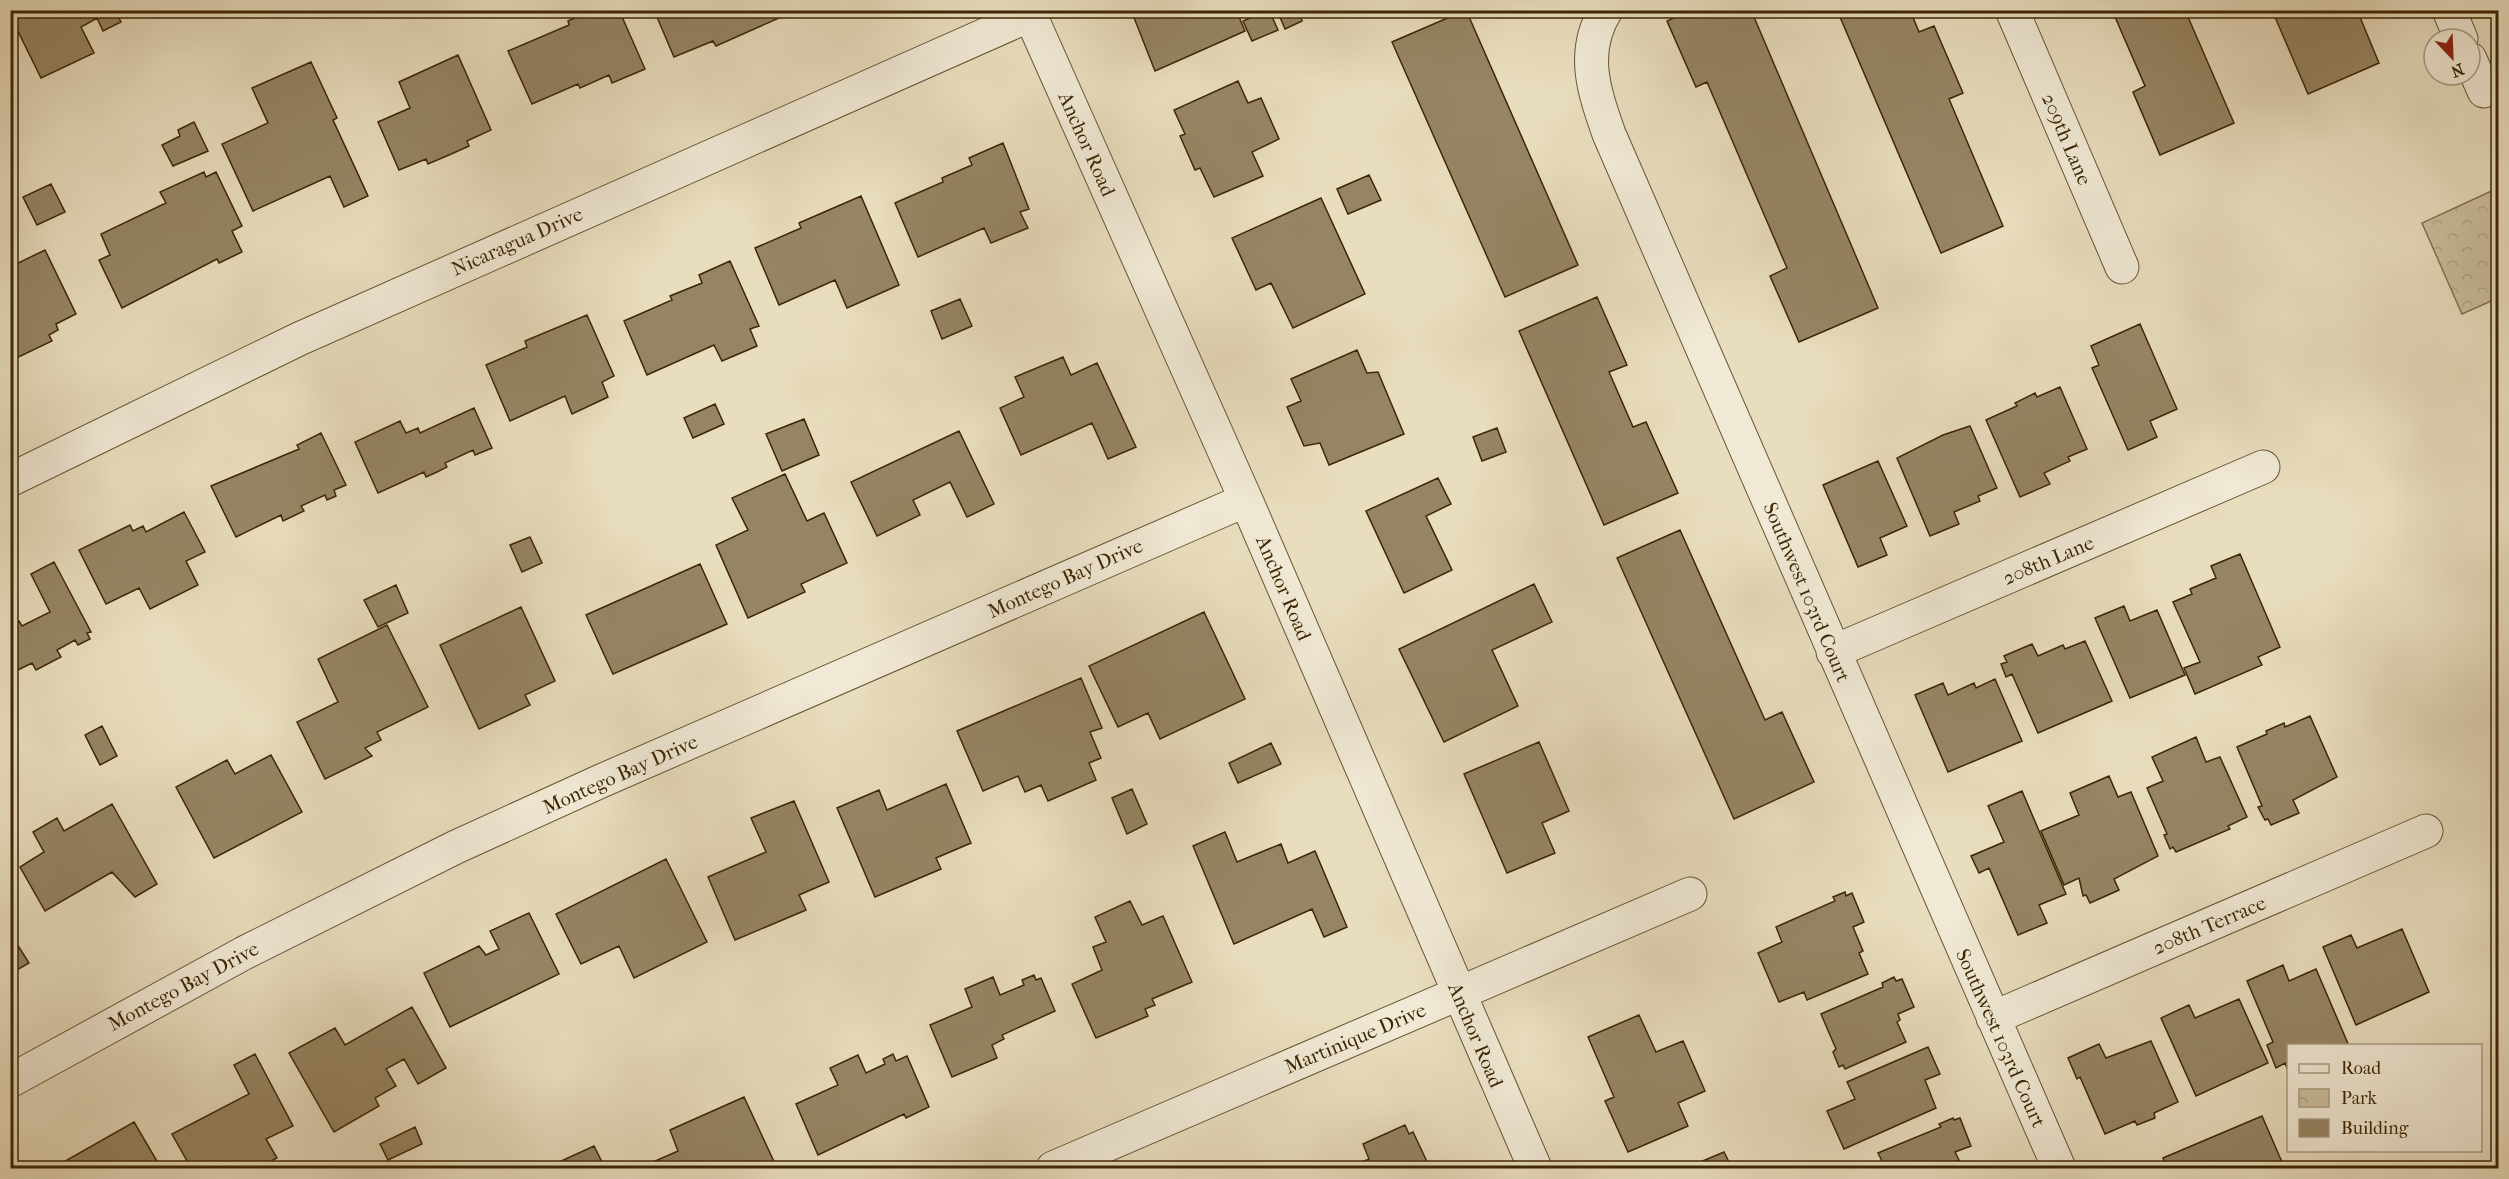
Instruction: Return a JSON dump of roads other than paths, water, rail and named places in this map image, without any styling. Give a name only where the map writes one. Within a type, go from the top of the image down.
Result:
[{"type":"street","name":"Southwest 103rd Court","points":[[1606,10],[1596,26],[1591,61],[1596,96],[1609,134],[2058,1168]]},
{"type":"street","name":"209th Lane","points":[[2012,10],[2122,267]]},
{"type":"street","points":[[2449,10],[2456,27]]},
{"type":"street","name":"Nicaragua Drive","points":[[10,480],[299,339],[1029,13]]},
{"type":"street","name":"Anchor Road","points":[[1029,13],[1246,500],[1535,1168]]},
{"type":"street","points":[[2482,87],[2484,92]]},
{"type":"street","name":"208th Lane","points":[[1833,652],[2263,467]]},
{"type":"street","name":"Montego Bay Drive","points":[[10,1081],[244,952],[456,847],[600,781],[1246,500]]},
{"type":"street","name":"208th Terrace","points":[[1993,1018],[2426,831]]},
{"type":"street","name":"Martinique Drive","points":[[1053,1168],[1690,894]]}]
